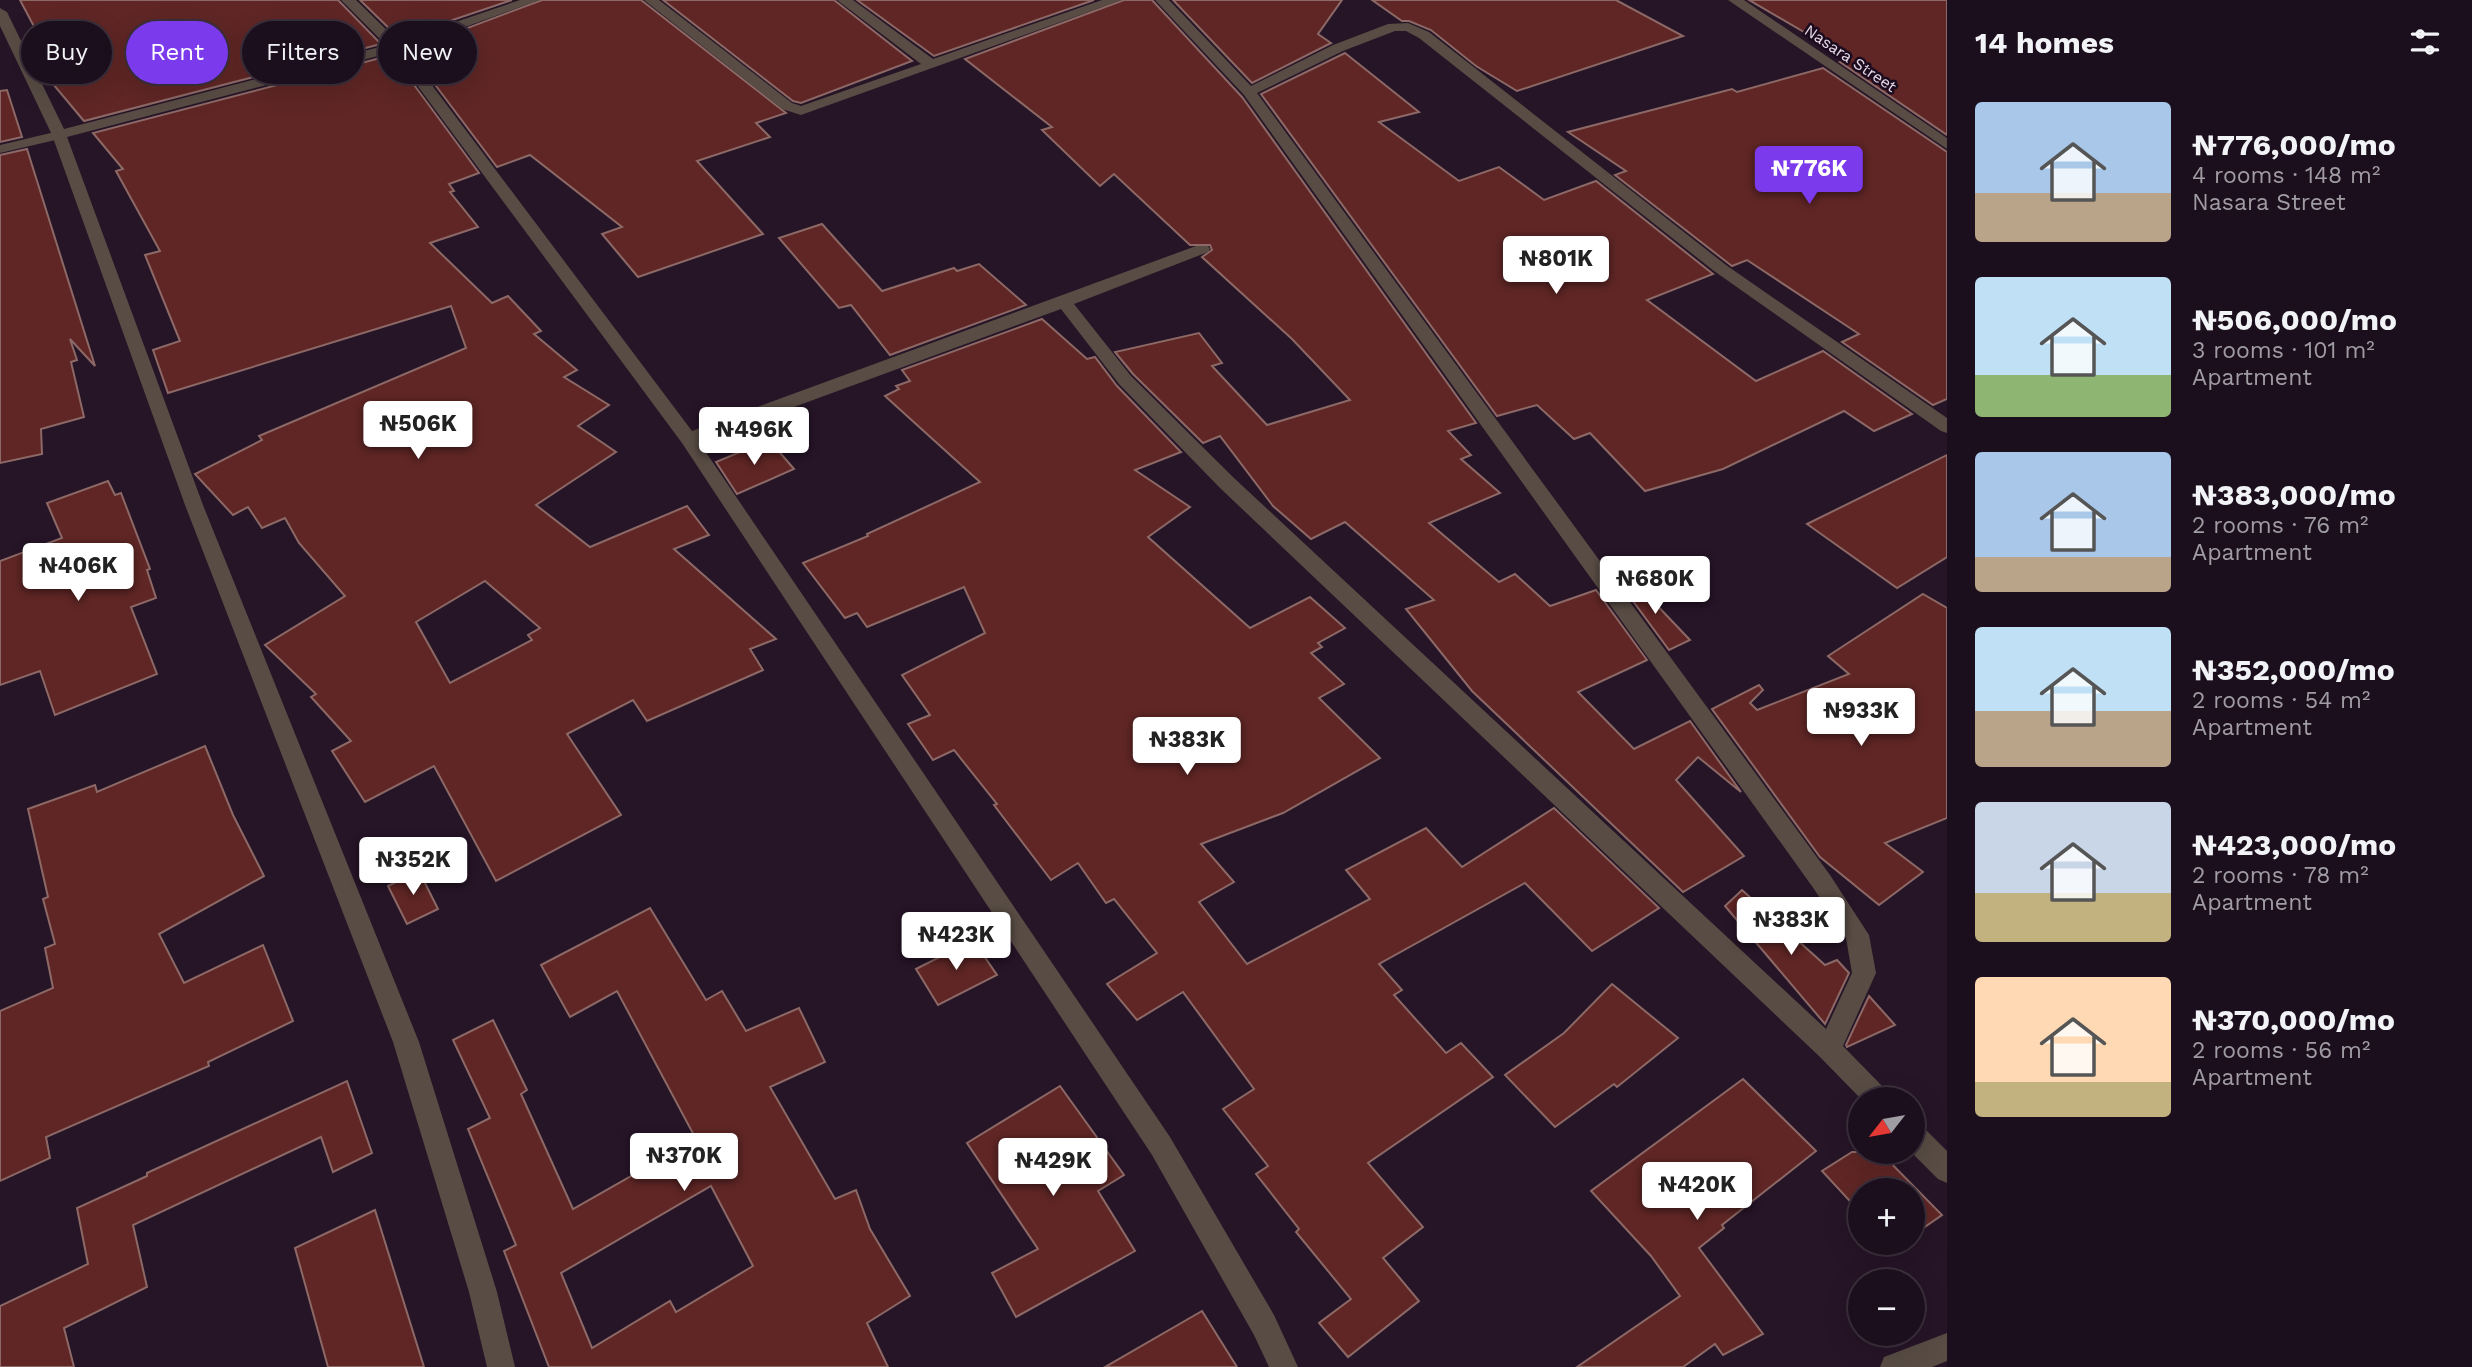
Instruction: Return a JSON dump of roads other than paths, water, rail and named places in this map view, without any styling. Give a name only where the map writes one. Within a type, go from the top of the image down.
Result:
[{"type":"street","points":[[348,0],[378,29]]},
{"type":"street","points":[[472,21],[533,0]]},
{"type":"street","points":[[651,0],[794,110],[808,110],[1115,0]]},
{"type":"street","points":[[844,0],[932,65]]},
{"type":"street","points":[[1162,0],[1249,92],[1518,459],[1822,882],[1857,935],[1864,973],[1829,1049]]},
{"type":"street","name":"Nasara Street","points":[[1735,0],[1947,145]]},
{"type":"street","points":[[0,12],[59,135],[194,505],[405,1042],[483,1292],[501,1367]]},
{"type":"street","points":[[1249,92],[1338,48],[1393,27],[1408,27],[1424,34],[1720,268],[1947,427]]},
{"type":"street","points":[[0,149],[378,52]]},
{"type":"street","points":[[424,84],[688,439],[1161,1146],[1264,1325],[1284,1367]]},
{"type":"street","points":[[688,439],[1202,249]]},
{"type":"street","points":[[1064,302],[1125,380],[1227,483],[1866,1087]]},
{"type":"street","points":[[1925,1147],[1947,1170]]},
{"type":"street","points":[[1894,1367],[1947,1346]]}]
